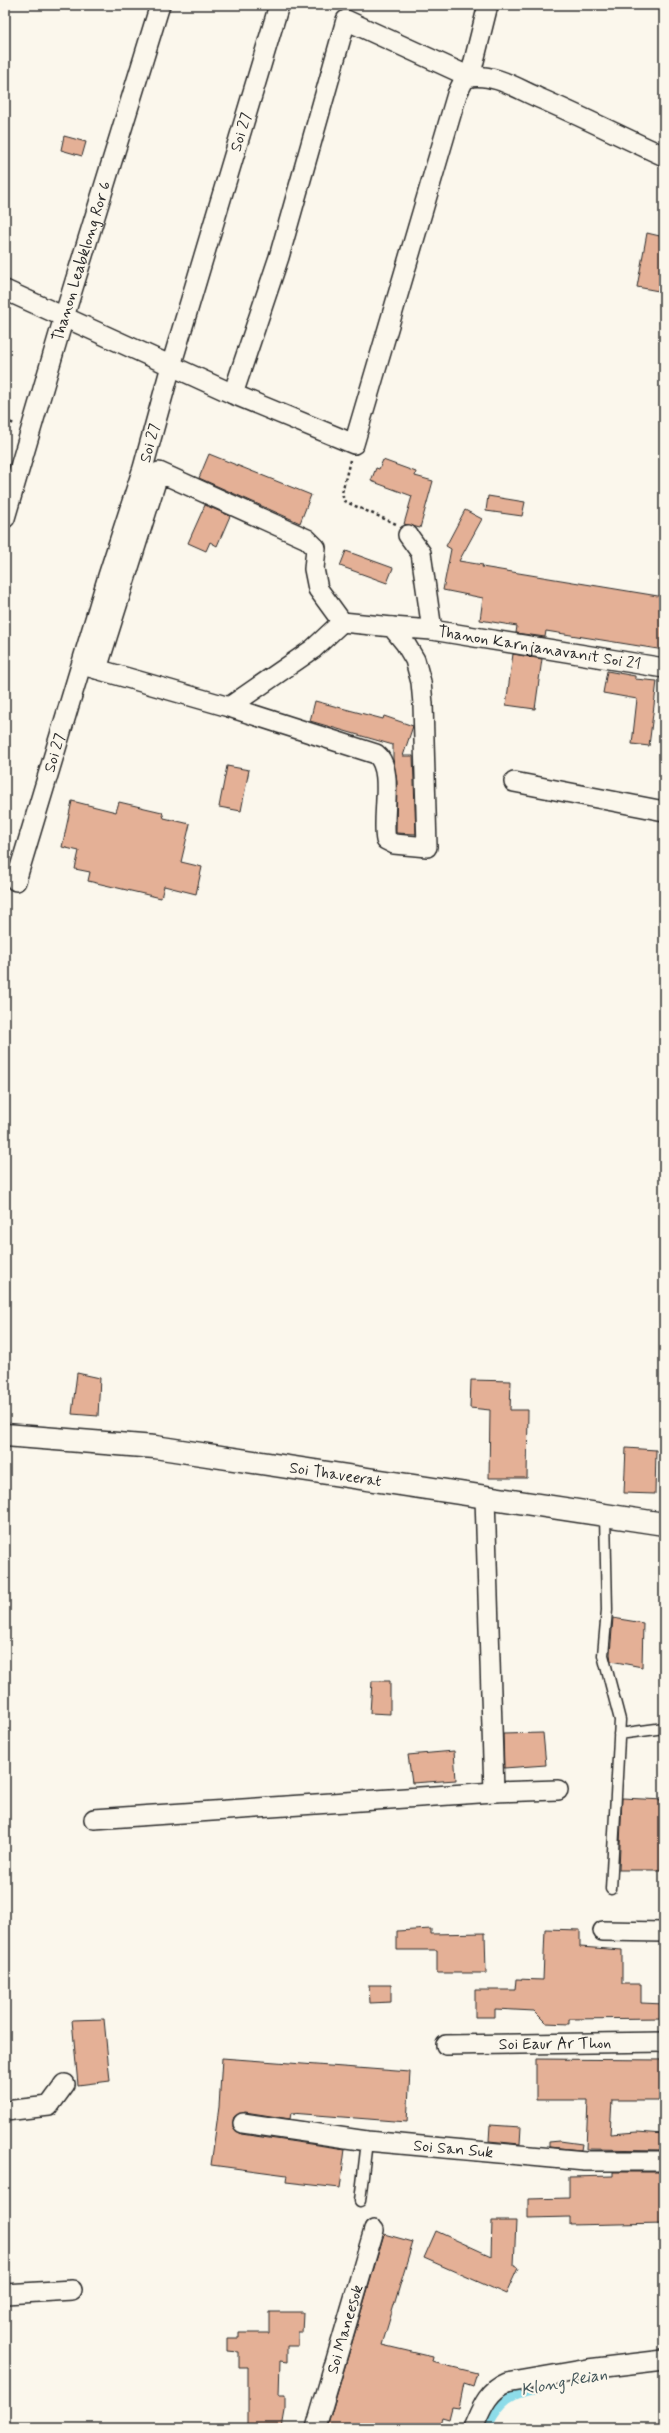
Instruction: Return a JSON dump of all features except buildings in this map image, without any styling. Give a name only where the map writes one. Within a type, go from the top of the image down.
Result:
[{"type":"street","name":"Thanon Leabklong Ror 6","points":[[5,518],[64,317],[160,5]]},
{"type":"street","name":"Soi 27","points":[[16,881],[89,667],[171,366],[279,5]]},
{"type":"street","points":[[5,290],[233,394],[354,444],[457,94],[464,80],[470,76],[488,5]]},
{"type":"street","points":[[233,394],[279,257],[346,20],[470,76],[484,76],[500,81],[586,118],[664,156]]},
{"type":"street","points":[[392,628],[412,656],[421,682],[423,704],[427,848],[394,844],[386,840],[385,773],[382,761],[376,754],[228,707],[89,667],[159,472],[307,539],[316,548],[314,569],[318,589],[342,622],[392,628],[432,630]]},
{"type":"street","name":"Thanon Karnjanavanit Soi 21","points":[[408,534],[420,550],[432,630],[664,668]]},
{"type":"street","points":[[228,707],[312,649],[342,622]]},
{"type":"street","points":[[514,782],[664,811]]},
{"type":"street","name":"Soi Thaveerat","points":[[5,1435],[155,1447],[664,1524]]},
{"type":"street","points":[[485,1497],[494,1792]]},
{"type":"street","points":[[94,1819],[494,1792],[558,1790]]},
{"type":"street","points":[[603,1931],[664,1932]]},
{"type":"street","name":"Soi Eaur Ar Thon","points":[[446,2045],[664,2042]]},
{"type":"street","points":[[5,2112],[49,2106],[65,2084]]},
{"type":"street","name":"Soi San Suk","points":[[243,2123],[367,2141],[584,2161],[664,2161]]},
{"type":"street","name":"Soi Maneesok","points":[[316,2428],[374,2230]]},
{"type":"street","points":[[5,2294],[72,2290]]},
{"type":"street","points":[[473,2428],[487,2399],[499,2386],[588,2369],[648,2360],[664,2360]]},
{"type":"lane","points":[[604,1515],[607,1610],[603,1655],[607,1677],[618,1709],[619,1734],[611,1889]]},
{"type":"lane","points":[[619,1734],[664,1728]]},
{"type":"lane","points":[[360,2201],[367,2141]]},
{"type":"path","points":[[354,444],[342,494],[343,500],[349,505],[397,525],[408,534]]},
{"type":"waterway","name":"Klong Reian","points":[[485,2422],[494,2407],[505,2396],[518,2389],[535,2385]]}]
